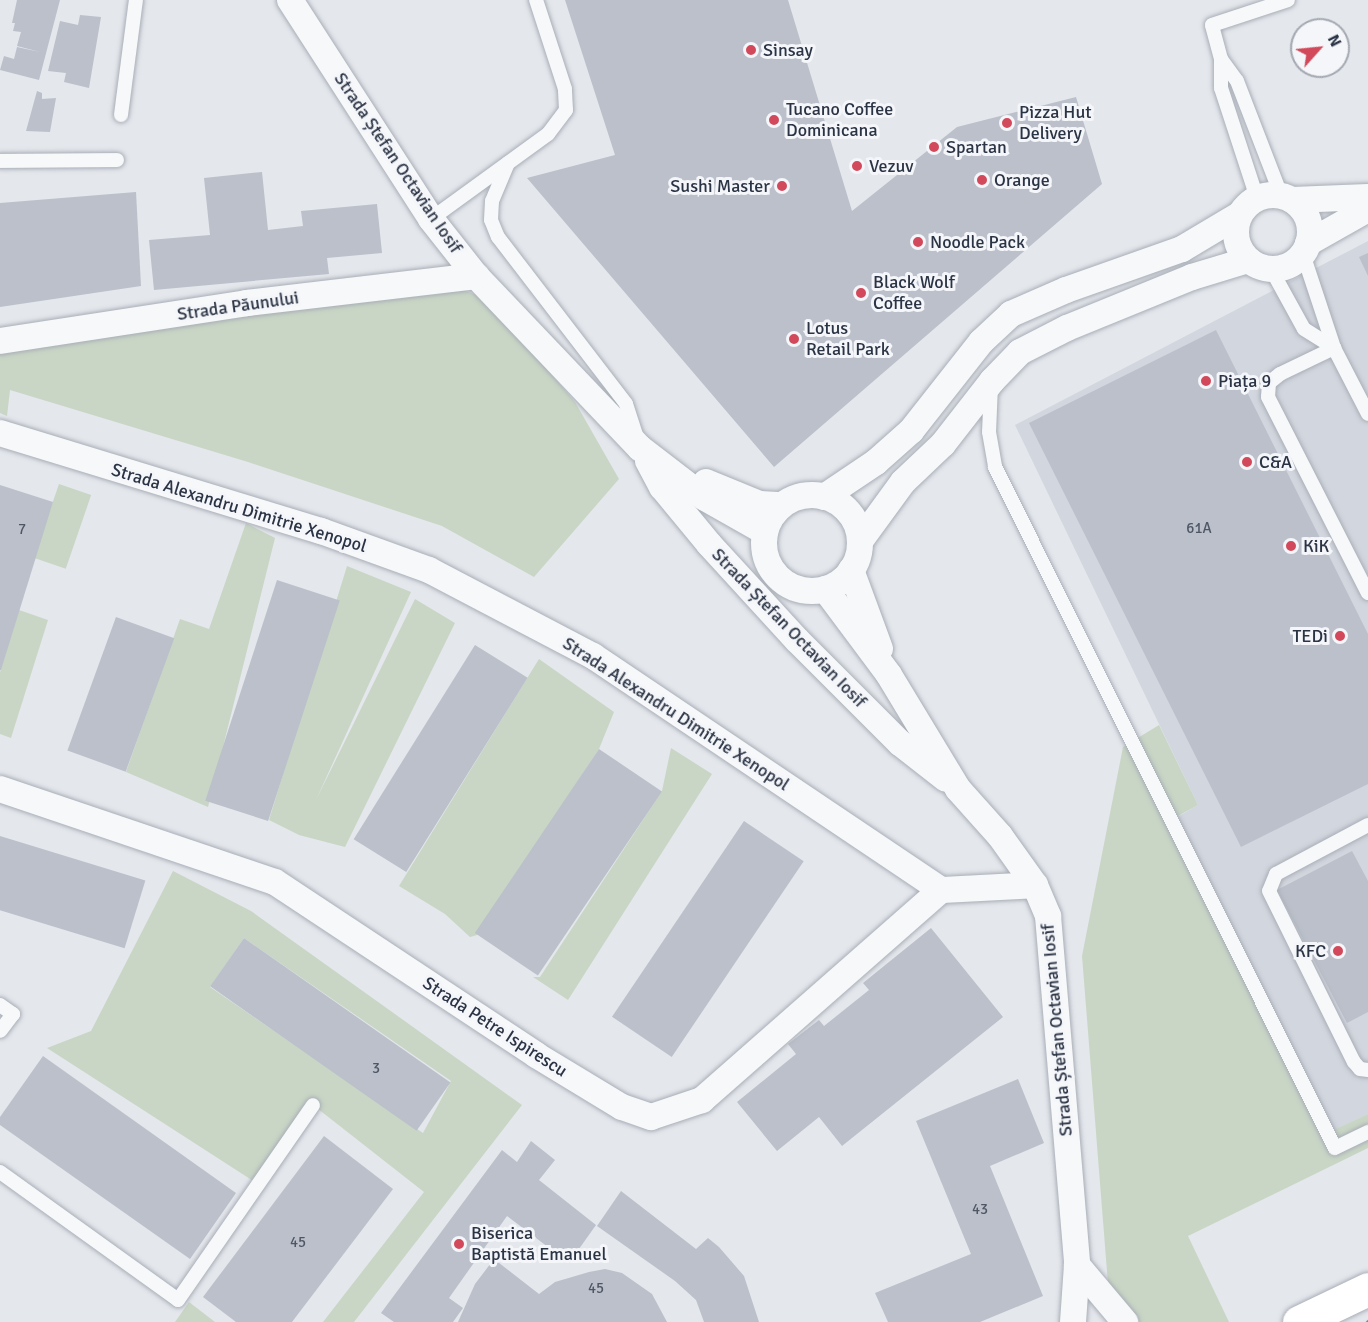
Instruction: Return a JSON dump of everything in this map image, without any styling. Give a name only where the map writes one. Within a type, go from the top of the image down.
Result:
[{"type":"main road","points":[[1299,1322],[1368,1289]]},
{"type":"street","name":"Strada Ștefan Octavian Iosif","points":[[290,0],[430,219],[476,276],[640,448],[705,498],[765,532],[764,548],[778,578],[808,591],[825,589],[889,675],[958,789]]},
{"type":"street","name":"Strada Ștefan Octavian Iosif","points":[[640,448],[741,498],[782,505],[795,498],[824,496],[876,462],[911,431],[981,342],[1011,314],[1066,290],[1182,249],[1267,202],[1368,197]]},
{"type":"street","points":[[1259,265],[1236,239],[1267,202],[1308,219],[1306,249]]},
{"type":"street","points":[[825,589],[851,570],[860,541],[903,482],[943,444],[992,381],[1020,352],[1068,328],[1192,277],[1259,265],[1283,268],[1306,249],[1368,209]]},
{"type":"street","name":"Strada Păunului","points":[[0,341],[247,303],[476,276]]},
{"type":"street","name":"Strada Alexandru Dimitrie Xenopol","points":[[0,433],[321,531],[429,570],[593,656],[941,890]]},
{"type":"street","name":"Strada Ștefan Octavian Iosif","points":[[640,448],[662,487],[797,640],[900,743],[958,789],[1000,836],[1035,885],[1048,916],[1077,1265],[1073,1322]]},
{"type":"street","points":[[824,496],[849,513],[860,541]]},
{"type":"street","points":[[765,532],[782,505]]},
{"type":"street","name":"Strada Ștefan Octavian Iosif","points":[[851,570],[889,675]]},
{"type":"street","name":"Strada Petre Ispirescu","points":[[0,789],[275,882],[545,1061],[622,1107],[651,1117],[702,1100],[941,890]]},
{"type":"street","points":[[941,890],[1035,885]]},
{"type":"street","points":[[1077,1265],[1125,1322]]},
{"type":"lane","points":[[121,115],[136,0]]},
{"type":"lane","points":[[430,219],[548,134],[566,110],[565,89],[536,0]]},
{"type":"lane","points":[[1267,202],[1221,88],[1221,59],[1212,25],[1288,0]]},
{"type":"lane","points":[[1221,59],[1237,81],[1267,202]]},
{"type":"lane","points":[[0,161],[117,160]]},
{"type":"lane","points":[[508,163],[492,201],[491,220],[498,237],[626,404],[640,448]]},
{"type":"lane","points":[[1306,249],[1334,348],[1368,414]]},
{"type":"lane","points":[[1259,265],[1304,329],[1334,348]]},
{"type":"lane","points":[[1334,348],[1280,374],[1269,383],[1268,397],[1368,593]]},
{"type":"lane","points":[[992,381],[989,432],[995,467],[1335,1148],[1368,1132]]},
{"type":"lane","points":[[1368,825],[1276,874],[1269,891],[1354,1062],[1360,1069],[1368,1070]]},
{"type":"lane","points":[[0,1005],[13,1014],[0,1031]]},
{"type":"lane","points":[[0,1172],[178,1300],[313,1105]]},
{"type":"shaded area","points":[[1368,241],[1368,1114],[1322,1136],[1167,823],[1198,805],[1015,425]]},
{"type":"green space","points":[[440,281],[487,299],[575,402],[619,479],[534,577],[442,526],[248,462],[10,390],[7,416],[0,413],[0,341]]},
{"type":"green space","points":[[59,484],[91,495],[66,569],[34,558]]},
{"type":"green space","points":[[246,523],[275,538],[208,807],[126,772],[180,619],[209,629]]},
{"type":"green space","points":[[347,566],[411,592],[316,800],[415,599],[455,623],[345,847],[299,835],[269,820]]},
{"type":"green space","points":[[19,610],[48,620],[11,738],[0,734],[0,672]]},
{"type":"green space","points":[[539,659],[614,712],[599,749],[477,935],[470,937],[445,914],[399,886]]},
{"type":"green space","points":[[1159,725],[1198,805],[1167,822],[1323,1135],[1368,1114],[1368,1148],[1188,1236],[1229,1322],[1111,1322],[1082,956],[1123,747]]},
{"type":"green space","points":[[671,748],[712,774],[568,1000],[533,977],[540,977],[662,791]]},
{"type":"green space","points":[[173,871],[251,911],[522,1105],[354,1322],[323,1322],[424,1192],[313,1105],[258,1184],[47,1048],[91,1031]],"holes":[[[244,938],[451,1081],[423,1133],[210,987]]]},
{"type":"green space","points":[[189,1302],[215,1322],[175,1322]]},
{"type":"building","points":[[17,0],[60,0],[39,80],[0,70],[4,56],[14,59],[17,47],[40,52],[17,46],[21,32],[13,31],[15,23],[12,23]]},
{"type":"building","name":"Lotus Retail Park","points":[[565,0],[788,0],[852,211],[957,127],[1076,97],[1102,184],[774,467],[527,178],[615,155]]},
{"type":"building","points":[[80,15],[101,17],[89,88],[64,82],[66,73],[48,71],[60,21],[78,25]]},
{"type":"building","points":[[37,91],[42,93],[42,99],[56,98],[50,132],[26,131]]},
{"type":"building","points":[[262,172],[268,230],[303,226],[301,211],[377,204],[382,253],[327,258],[329,274],[154,290],[149,240],[210,235],[204,178]]},
{"type":"building","points":[[136,192],[141,286],[0,307],[0,203]]},
{"type":"building","points":[[1368,253],[1368,276],[1359,257]]},
{"type":"building","points":[[1216,330],[1368,634],[1368,784],[1241,847],[1029,423]]},
{"type":"building","points":[[0,485],[53,502],[1,670],[0,670]]},
{"type":"building","points":[[277,580],[340,600],[268,821],[205,801]]},
{"type":"building","points":[[116,617],[174,638],[126,772],[67,750]]},
{"type":"building","points":[[475,645],[528,678],[406,872],[354,839]]},
{"type":"building","points":[[599,749],[662,791],[538,976],[475,933]]},
{"type":"building","points":[[744,821],[804,861],[672,1057],[612,1017]]},
{"type":"building","points":[[0,836],[145,880],[125,948],[0,910]]},
{"type":"building","name":"KFC","points":[[1352,851],[1368,881],[1368,1012],[1347,1023],[1277,890]]},
{"type":"building","points":[[931,928],[1003,1017],[842,1146],[819,1117],[777,1151],[737,1102],[796,1054],[788,1044],[819,1020],[824,1026],[869,990],[863,983]]},
{"type":"building","points":[[244,938],[450,1083],[417,1131],[210,986]]},
{"type":"building","points":[[43,1056],[236,1193],[190,1259],[0,1125],[0,1117]]},
{"type":"building","points":[[1018,1079],[1044,1143],[990,1166],[1043,1296],[980,1322],[888,1322],[875,1293],[971,1254],[916,1121]]},
{"type":"building","points":[[324,1136],[393,1189],[292,1322],[236,1322],[203,1297]]},
{"type":"building","name":"Biserica Baptistă Emanuel","points":[[531,1141],[555,1160],[539,1180],[596,1225],[569,1263],[507,1216],[449,1298],[463,1308],[453,1322],[394,1322],[381,1313],[502,1150],[517,1162]]},
{"type":"building","name":"Biserica Baptistă Emanuel","points":[[621,1191],[696,1249],[708,1238],[719,1247],[744,1276],[759,1322],[704,1322],[696,1300],[675,1281],[597,1226]]},
{"type":"building","name":"Biserica Baptistă Emanuel","points":[[494,1259],[539,1294],[555,1282],[589,1272],[605,1269],[622,1273],[652,1294],[667,1322],[458,1322],[475,1284]]},
{"type":"place","name":"Sinsay","points":[[751,50]]},
{"type":"place","name":"Tucano Coffee Dominicana","points":[[774,120]]},
{"type":"place","name":"Pizza Hut Delivery","points":[[1007,123]]},
{"type":"place","name":"Spartan","points":[[934,147]]},
{"type":"place","name":"Vezuv","points":[[857,166]]},
{"type":"place","name":"Orange","points":[[982,180]]},
{"type":"place","name":"Sushi Master","points":[[782,186]]},
{"type":"place","name":"Noodle Pack","points":[[918,242]]},
{"type":"place","name":"Black Wolf Coffee","points":[[861,293]]},
{"type":"place","name":"Lotus Retail Park","points":[[794,339]]},
{"type":"place","name":"Piața 9","points":[[1206,381]]},
{"type":"place","name":"C&A","points":[[1247,462]]},
{"type":"place","name":"KiK","points":[[1291,546]]},
{"type":"place","name":"TEDi","points":[[1340,636]]},
{"type":"place","name":"KFC","points":[[1338,951]]},
{"type":"place","name":"Biserica Baptistă Emanuel","points":[[459,1244]]}]
